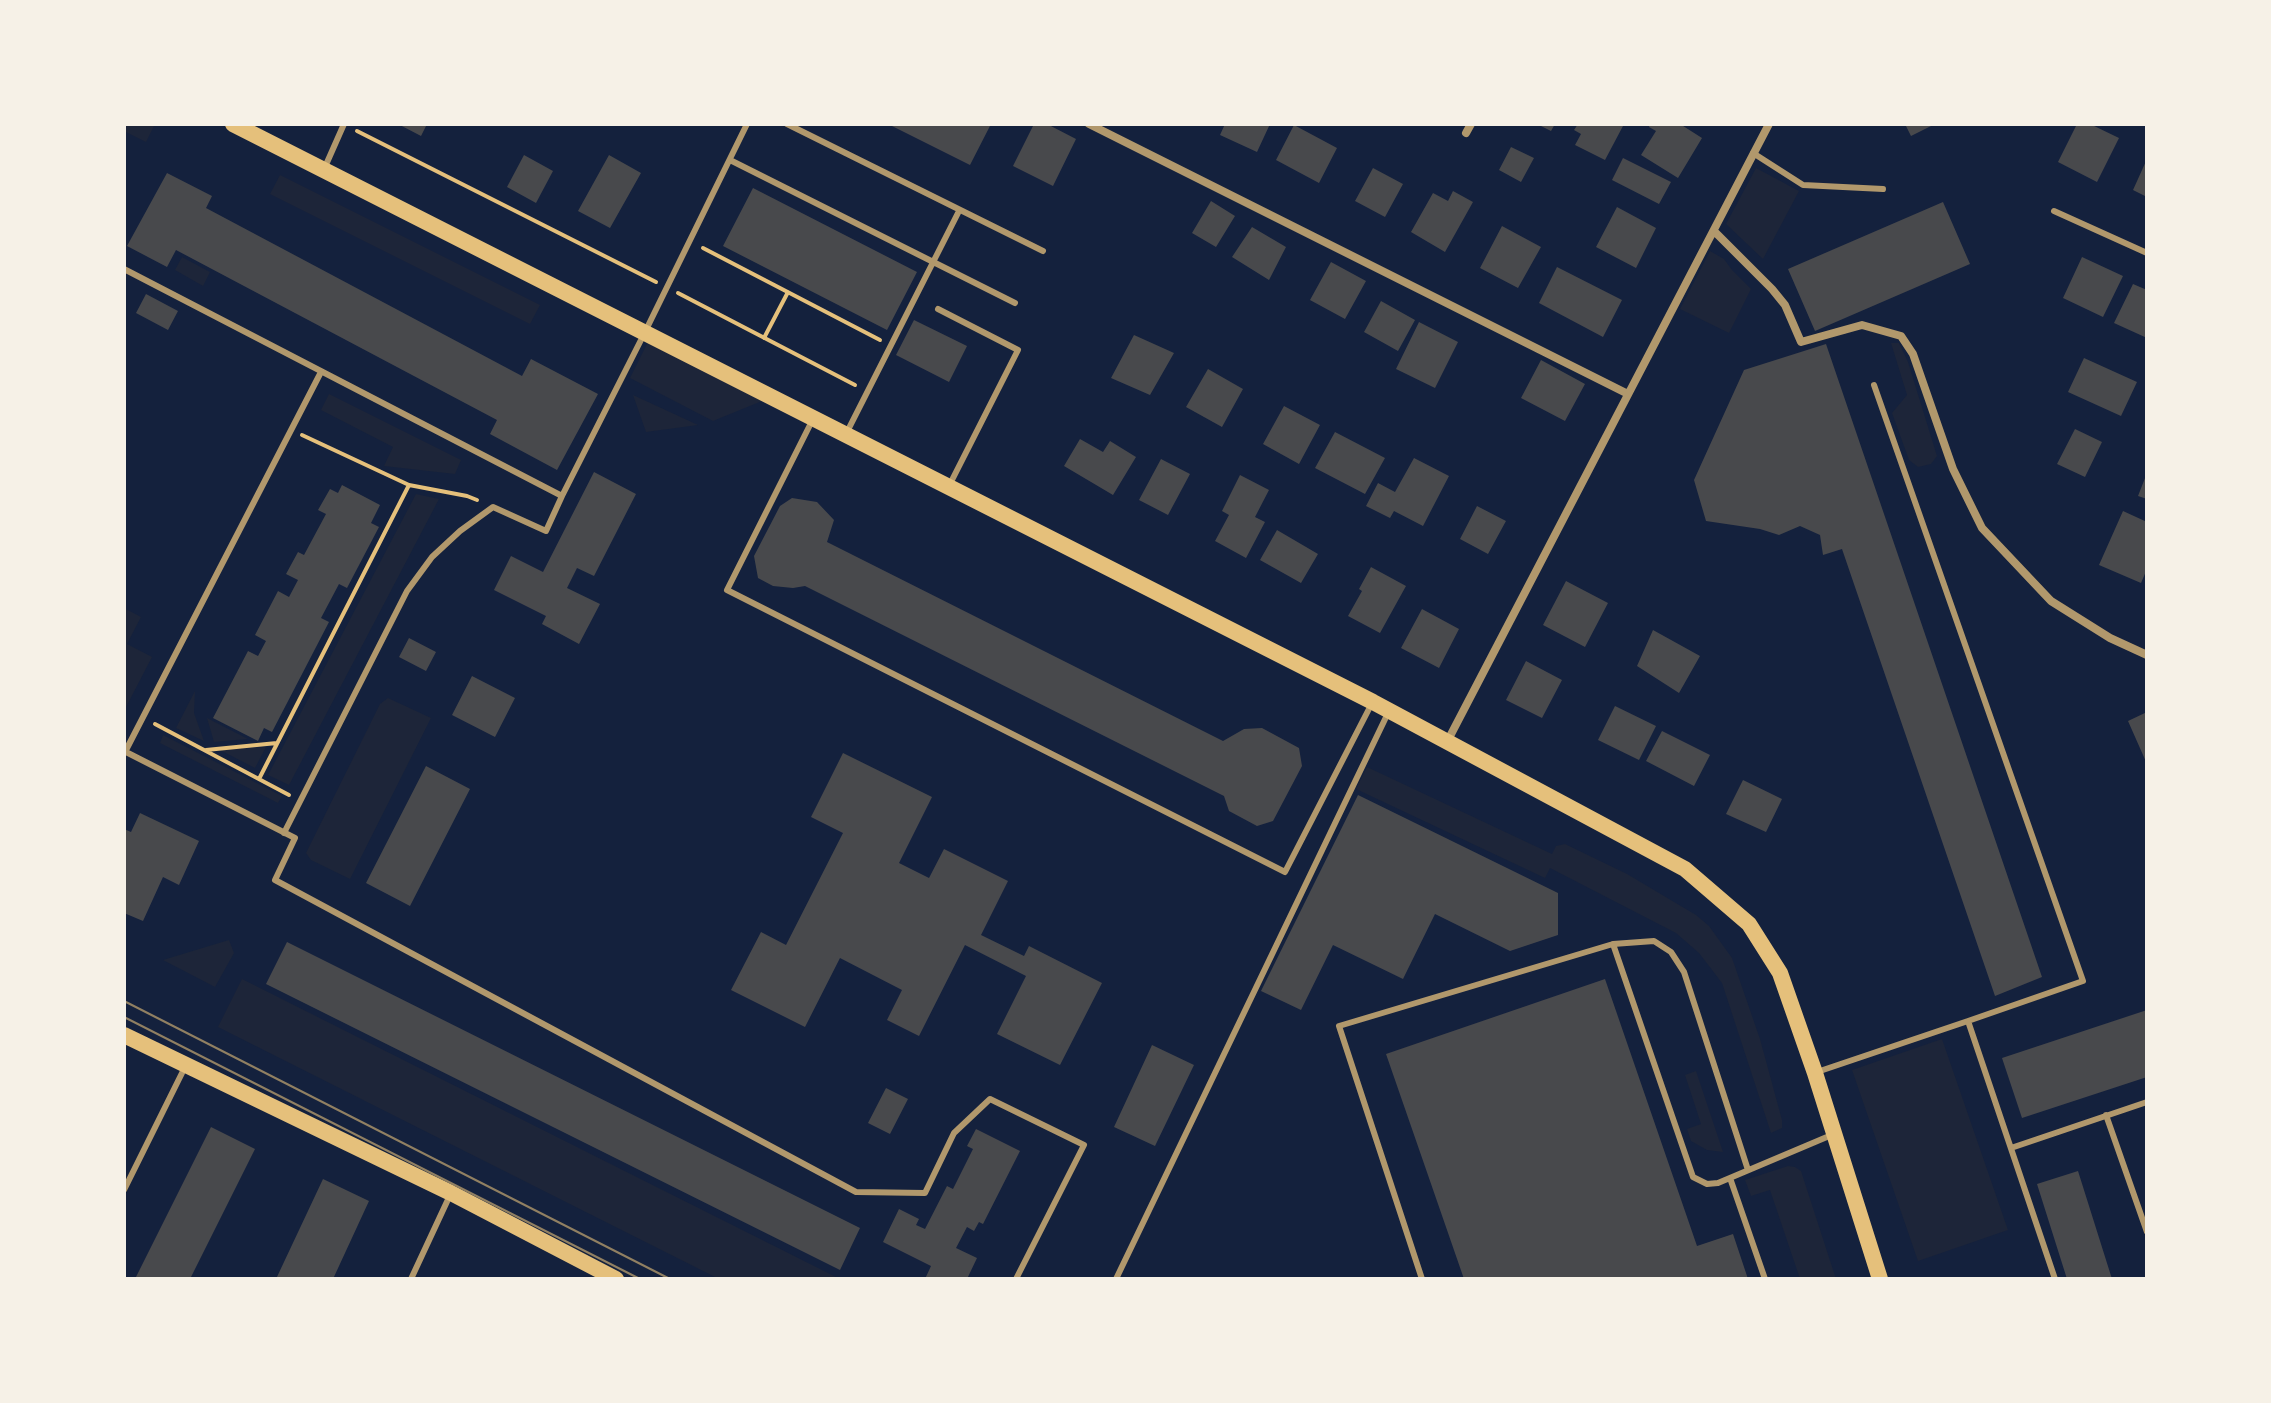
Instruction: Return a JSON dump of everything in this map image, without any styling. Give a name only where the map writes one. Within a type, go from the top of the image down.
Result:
[{"type":"main road","points":[[233,124],[1389,710],[1685,869],[1749,924],[1780,973],[1880,1279]]},
{"type":"main road","points":[[124,1035],[451,1193],[616,1279]]},
{"type":"street","points":[[1089,124],[1628,394]]},
{"type":"street","points":[[1466,133],[1471,124]]},
{"type":"street","points":[[1447,743],[1769,124]]},
{"type":"street","points":[[1714,231],[1785,305],[1801,342],[1862,325],[1901,336],[1913,354],[1953,469],[1982,528],[2051,601],[2110,638],[2147,655]]},
{"type":"lane","points":[[323,170],[344,124]]},
{"type":"lane","points":[[284,833],[407,591],[432,557],[493,507],[546,531],[747,124]]},
{"type":"lane","points":[[787,124],[1043,251]]},
{"type":"lane","points":[[1753,153],[1803,185],[1883,189]]},
{"type":"lane","points":[[730,160],[1015,303]]},
{"type":"lane","points":[[846,435],[959,211]]},
{"type":"lane","points":[[2054,211],[2147,253]]},
{"type":"lane","points":[[124,269],[562,496]]},
{"type":"lane","points":[[938,309],[1018,350],[948,487]]},
{"type":"lane","points":[[321,372],[124,752],[295,838],[275,880],[856,1192],[925,1193],[954,1133],[990,1099],[1084,1145],[1016,1279]]},
{"type":"lane","points":[[1815,1073],[2083,981],[1874,385]]},
{"type":"lane","points":[[813,419],[727,590],[1285,872],[1373,702]]},
{"type":"lane","points":[[1116,1279],[1389,710]]},
{"type":"lane","points":[[1422,1279],[1339,1026],[1613,944],[1654,941],[1671,952],[1684,972],[1748,1170]]},
{"type":"lane","points":[[1613,944],[1693,1177],[1707,1184],[1718,1183],[1834,1134]]},
{"type":"lane","points":[[1968,1021],[2055,1279]]},
{"type":"lane","points":[[124,1190],[186,1065]]},
{"type":"lane","points":[[2011,1148],[2147,1102]]},
{"type":"lane","points":[[2106,1115],[2147,1232]]},
{"type":"lane","points":[[1730,1178],[1765,1279]]},
{"type":"lane","points":[[411,1279],[451,1193]]},
{"type":"path","points":[[344,124],[868,392]]},
{"type":"path","points":[[690,242],[891,346]]},
{"type":"path","points":[[764,338],[788,292]]},
{"type":"path","points":[[291,429],[409,485],[467,496],[493,507]]},
{"type":"path","points":[[259,779],[409,485]]},
{"type":"path","points":[[143,717],[301,801]]},
{"type":"path","points":[[204,750],[278,743]]},
{"type":"shaded area","points":[[124,124],[155,124],[146,142],[124,131]]},
{"type":"shaded area","points":[[1756,168],[1799,191],[1763,259],[1726,224]]},
{"type":"shaded area","points":[[280,175],[540,305],[530,324],[270,194]]},
{"type":"shaded area","points":[[1710,251],[1724,259],[1751,289],[1729,333],[1680,309]]},
{"type":"shaded area","points":[[182,257],[210,272],[203,286],[175,270]]},
{"type":"shaded area","points":[[648,342],[762,401],[713,421],[630,378]]},
{"type":"shaded area","points":[[1891,343],[1899,343],[1908,362],[1937,456],[1931,464],[1918,467],[1909,460],[1892,413],[1907,395]]},
{"type":"shaded area","points":[[329,394],[461,460],[455,474],[384,466],[393,447],[321,410]]},
{"type":"shaded area","points":[[633,395],[698,425],[646,432]]},
{"type":"shaded area","points":[[416,494],[439,499],[289,785],[268,775]]},
{"type":"shaded area","points":[[124,608],[141,617],[127,644],[152,657],[124,711]]},
{"type":"shaded area","points":[[195,691],[194,713],[204,741],[176,728]]},
{"type":"shaded area","points":[[388,698],[431,718],[350,879],[311,860],[306,853],[380,704]]},
{"type":"shaded area","points":[[207,718],[248,739],[214,742]]},
{"type":"shaded area","points":[[163,735],[282,796],[278,803],[160,743]]},
{"type":"shaded area","points":[[266,747],[255,768],[220,750]]},
{"type":"shaded area","points":[[1367,767],[1552,854],[1556,846],[1565,844],[1627,874],[1709,926],[1732,958],[1760,1039],[1782,1128],[1771,1133],[1722,983],[1699,953],[1676,933],[1550,868],[1545,878],[1356,789]]},
{"type":"shaded area","points":[[229,940],[234,953],[215,987],[163,960]]},
{"type":"shaded area","points":[[242,979],[840,1279],[719,1279],[218,1027]]},
{"type":"shaded area","points":[[1942,1039],[2008,1230],[1918,1261],[1852,1070]]},
{"type":"shaded area","points":[[1696,1071],[1723,1152],[1707,1150],[1691,1141],[1687,1129],[1701,1124],[1685,1075]]},
{"type":"shaded area","points":[[1788,1166],[1801,1171],[1836,1279],[1800,1279],[1770,1190],[1751,1196],[1745,1180]]},
{"type":"building","points":[[398,124],[427,124],[421,136]]},
{"type":"building","points":[[888,124],[991,124],[970,165]]},
{"type":"building","points":[[1034,124],[1047,124],[1076,139],[1053,186],[1013,166]]},
{"type":"building","points":[[1225,124],[1270,124],[1257,152],[1220,135]]},
{"type":"building","points":[[1537,124],[1555,124],[1551,131]]},
{"type":"building","points":[[1578,124],[1623,126],[1605,160],[1575,145],[1581,134],[1574,130]]},
{"type":"building","points":[[1650,124],[1680,124],[1702,138],[1678,178],[1641,155],[1656,131],[1649,127]]},
{"type":"building","points":[[1905,124],[1935,124],[1911,136]]},
{"type":"building","points":[[2077,124],[2090,124],[2119,138],[2097,182],[2058,162]]},
{"type":"building","points":[[1294,125],[1337,148],[1319,183],[1276,160]]},
{"type":"building","points":[[1511,147],[1534,158],[1521,182],[1499,170]]},
{"type":"building","points":[[524,155],[553,171],[536,203],[507,187]]},
{"type":"building","points":[[609,155],[641,173],[610,228],[578,211]]},
{"type":"building","points":[[1623,158],[1671,182],[1659,204],[1612,180]]},
{"type":"building","points":[[2147,159],[2147,197],[2133,190]]},
{"type":"building","points":[[1373,168],[1403,184],[1385,217],[1355,201]]},
{"type":"building","points":[[167,173],[212,196],[206,208],[522,376],[531,359],[598,394],[557,470],[490,434],[497,420],[176,250],[167,267],[127,246]]},
{"type":"building","points":[[753,188],[917,272],[887,330],[723,246]]},
{"type":"building","points":[[1453,191],[1473,202],[1445,252],[1411,232],[1433,193],[1448,201]]},
{"type":"building","points":[[1211,201],[1235,216],[1216,247],[1192,233]]},
{"type":"building","points":[[1943,202],[1970,264],[1815,331],[1788,269]]},
{"type":"building","points":[[1617,207],[1656,228],[1636,268],[1596,247]]},
{"type":"building","points":[[1502,226],[1541,247],[1518,288],[1480,268]]},
{"type":"building","points":[[1252,227],[1286,247],[1269,280],[1232,257]]},
{"type":"building","points":[[2082,257],[2123,276],[2103,317],[2063,298]]},
{"type":"building","points":[[1331,262],[1366,281],[1345,319],[1310,300]]},
{"type":"building","points":[[1557,267],[1622,300],[1603,337],[1539,303]]},
{"type":"building","points":[[2133,284],[2147,290],[2147,338],[2114,323]]},
{"type":"building","points":[[146,294],[178,311],[168,330],[136,313]]},
{"type":"building","points":[[1381,301],[1415,320],[1398,351],[1364,332]]},
{"type":"building","points":[[914,320],[967,346],[949,382],[896,355]]},
{"type":"building","points":[[1419,322],[1458,342],[1435,388],[1396,369]]},
{"type":"building","points":[[1134,335],[1174,353],[1150,395],[1111,378]]},
{"type":"building","points":[[1826,344],[2042,977],[1995,996],[1842,549],[1823,555],[1820,535],[1800,526],[1779,535],[1706,521],[1694,480],[1744,370]]},
{"type":"building","points":[[2084,358],[2137,382],[2121,416],[2068,392]]},
{"type":"building","points":[[1541,360],[1585,384],[1565,421],[1521,398]]},
{"type":"building","points":[[1208,369],[1243,389],[1222,427],[1186,407]]},
{"type":"building","points":[[1284,406],[1320,425],[1299,464],[1263,444]]},
{"type":"building","points":[[2075,429],[2102,442],[2085,477],[2057,464]]},
{"type":"building","points":[[1335,432],[1385,458],[1365,494],[1315,468]]},
{"type":"building","points":[[1080,439],[1103,452],[1110,441],[1136,457],[1113,495],[1064,466]]},
{"type":"building","points":[[1414,458],[1449,476],[1423,526],[1394,511],[1390,518],[1366,506],[1378,483],[1395,492]]},
{"type":"building","points":[[1161,459],[1190,474],[1168,515],[1139,500]]},
{"type":"building","points":[[594,472],[636,494],[594,576],[577,568],[567,588],[600,604],[579,644],[542,624],[546,616],[494,590],[511,556],[543,572]]},
{"type":"building","points":[[2147,473],[2147,499],[2138,496]]},
{"type":"building","points":[[1240,475],[1269,490],[1255,517],[1265,522],[1246,558],[1215,541],[1229,515],[1222,511]]},
{"type":"building","points":[[342,485],[380,505],[371,523],[379,527],[347,588],[339,584],[321,618],[329,622],[272,732],[264,728],[258,741],[213,718],[248,651],[258,656],[266,641],[255,635],[278,591],[289,597],[298,580],[286,574],[298,552],[304,555],[326,514],[318,510],[330,489],[338,493]]},
{"type":"building","points":[[792,498],[817,502],[834,520],[827,542],[1223,741],[1244,729],[1262,728],[1299,748],[1302,766],[1273,821],[1257,826],[1229,811],[1224,796],[805,586],[773,586],[758,578],[754,556],[780,506]]},
{"type":"building","points":[[1477,506],[1506,521],[1488,554],[1460,539]]},
{"type":"building","points":[[2123,511],[2147,522],[2147,569],[2141,583],[2099,565]]},
{"type":"building","points":[[1277,530],[1318,554],[1301,583],[1260,560]]},
{"type":"building","points":[[1371,567],[1406,586],[1380,633],[1348,616]]},
{"type":"building","points":[[1566,581],[1608,603],[1585,647],[1543,625]]},
{"type":"building","points":[[1422,609],[1459,629],[1439,668],[1401,648]]},
{"type":"building","points":[[1653,630],[1700,656],[1679,693],[1637,666]]},
{"type":"building","points":[[409,638],[436,652],[426,671],[399,657]]},
{"type":"building","points":[[1526,661],[1562,680],[1542,718],[1506,700]]},
{"type":"building","points":[[472,676],[515,698],[495,737],[452,715]]},
{"type":"building","points":[[1615,706],[1656,726],[1639,760],[1598,740]]},
{"type":"building","points":[[2147,712],[2147,764],[2128,721]]},
{"type":"building","points":[[1662,731],[1710,755],[1694,786],[1646,761]]},
{"type":"building","points":[[843,753],[932,797],[899,863],[929,878],[944,849],[1008,881],[981,935],[1024,956],[1029,946],[1102,983],[1060,1065],[997,1034],[1026,976],[965,945],[919,1036],[887,1020],[902,990],[840,958],[805,1027],[731,990],[761,932],[786,945],[843,833],[811,817]]},
{"type":"building","points":[[426,766],[470,789],[410,906],[366,883]]},
{"type":"building","points":[[1743,780],[1782,799],[1766,832],[1726,814]]},
{"type":"building","points":[[1358,795],[1558,893],[1558,935],[1510,951],[1435,914],[1403,979],[1333,945],[1301,1010],[1261,991]]},
{"type":"building","points":[[140,813],[199,841],[179,885],[163,877],[143,921],[124,913],[124,829],[131,832]]},
{"type":"building","points":[[287,942],[860,1228],[840,1270],[266,984]]},
{"type":"building","points":[[1605,979],[1697,1246],[1733,1234],[1748,1279],[1464,1279],[1386,1054]]},
{"type":"building","points":[[2147,1010],[2147,1077],[2022,1118],[2002,1058]]},
{"type":"building","points":[[1152,1045],[1194,1065],[1155,1146],[1114,1127]]},
{"type":"building","points":[[886,1088],[908,1099],[890,1134],[868,1123]]},
{"type":"building","points":[[211,1127],[255,1149],[190,1279],[135,1279]]},
{"type":"building","points":[[976,1129],[1020,1151],[983,1224],[979,1222],[974,1231],[967,1227],[956,1248],[977,1258],[967,1279],[925,1279],[931,1266],[883,1242],[899,1209],[919,1219],[916,1225],[925,1229],[947,1186],[953,1189],[973,1149],[967,1146]]},
{"type":"building","points":[[2078,1171],[2112,1279],[2067,1279],[2037,1184]]},
{"type":"building","points":[[323,1179],[369,1201],[333,1279],[276,1279]]},
{"type":"tram line","points":[[124,1001],[670,1279]]},
{"type":"tram line","points":[[124,1017],[640,1279]]}]
